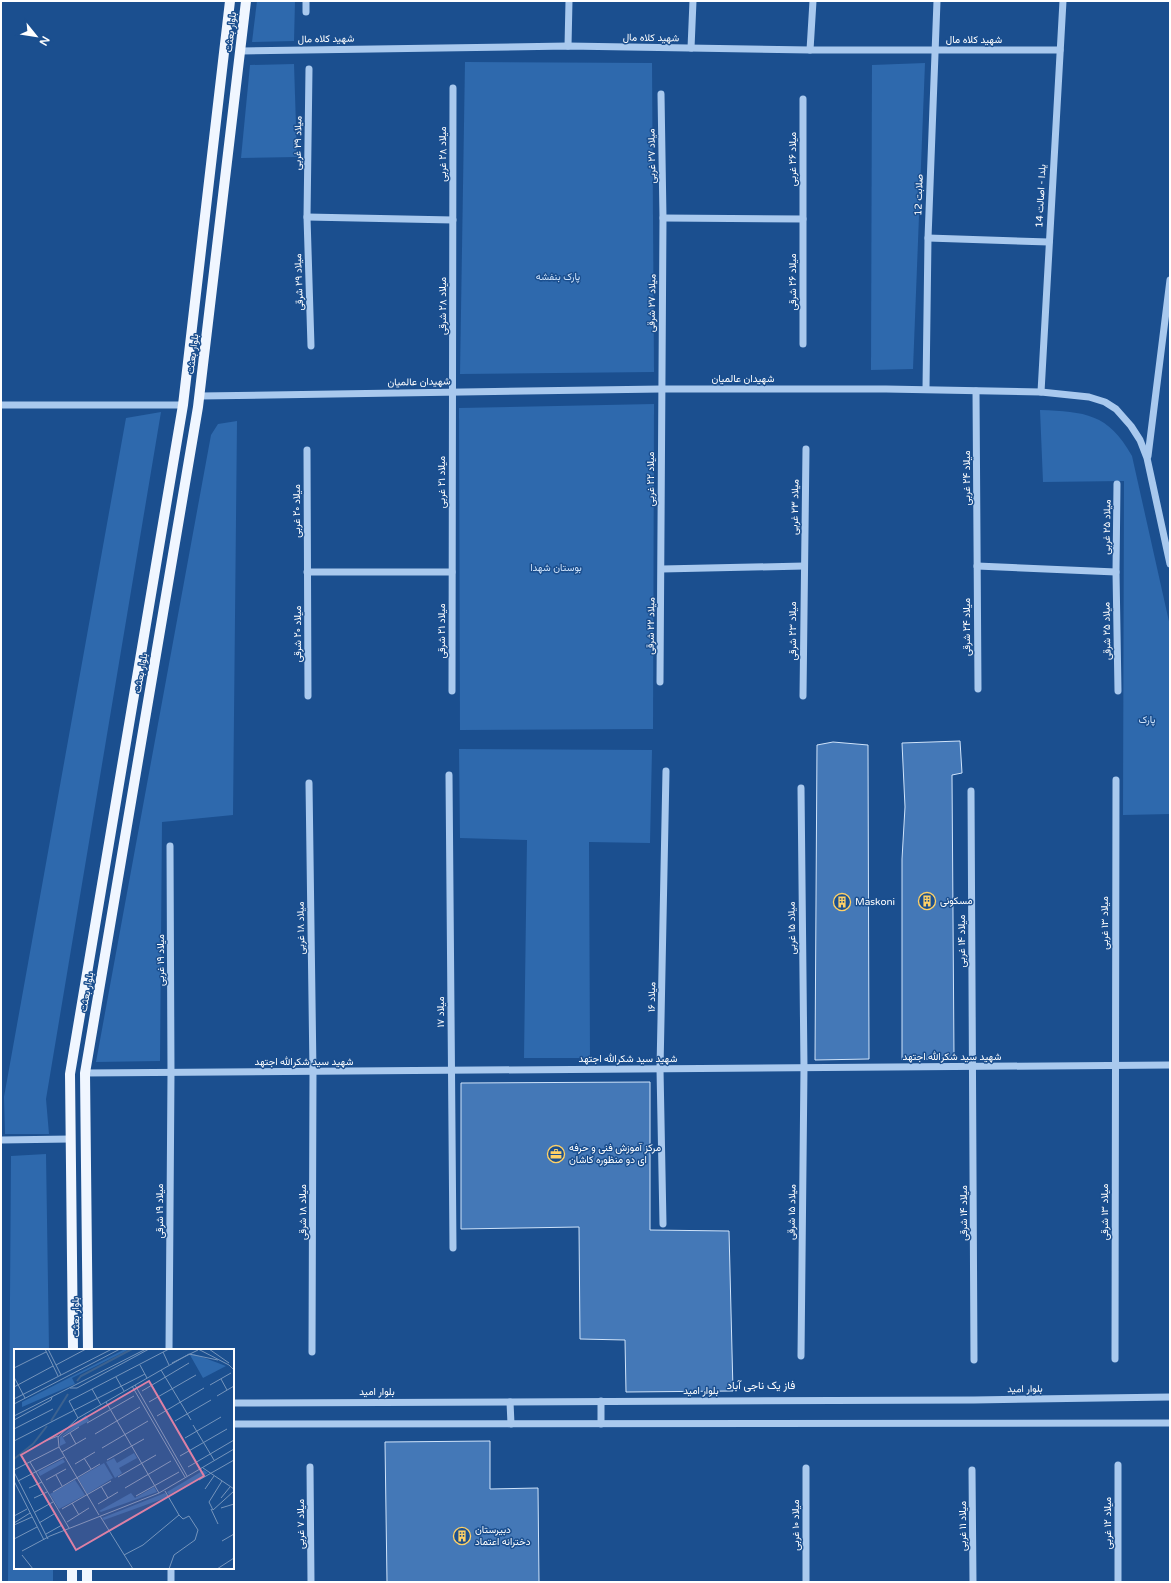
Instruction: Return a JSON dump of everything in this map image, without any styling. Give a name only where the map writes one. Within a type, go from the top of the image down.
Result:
[{"type":"main road","name":"بلوار بعثت","points":[[73,1349],[70,1074],[183,405],[230,1]]},
{"type":"main road","name":"بلوار بعثت","points":[[88,1349],[85,1073],[200,396],[246,1]]},
{"type":"main road","points":[[72,1569],[72,1582]]},
{"type":"main road","points":[[87,1569],[87,1582]]},
{"type":"street","points":[[306,1],[306,12]]},
{"type":"street","points":[[568,46],[569,1]]},
{"type":"street","points":[[691,48],[693,1]]},
{"type":"street","points":[[810,50],[813,1]]},
{"type":"street","name":"صلابت 12","points":[[926,389],[928,238],[937,1]]},
{"type":"street","name":"یلدا - اصالت 14","points":[[1041,392],[1063,1]]},
{"type":"street","name":"شهید کلاه مال","points":[[241,50],[568,46],[810,50],[1060,50]]},
{"type":"street","name":"میلاد ۲۹ غربی","points":[[307,217],[309,69]]},
{"type":"street","name":"میلاد ۲۸ غربی","points":[[453,88],[453,220]]},
{"type":"street","name":"میلاد ۲۷ غربی","points":[[661,94],[663,218]]},
{"type":"street","name":"میلاد ۲۶ غربی","points":[[803,99],[803,219]]},
{"type":"street","points":[[307,217],[453,220]]},
{"type":"street","name":"میلاد ۲۹ شرقی","points":[[307,217],[311,346]]},
{"type":"street","points":[[663,218],[803,219]]},
{"type":"street","name":"میلاد ۲۷ شرقی","points":[[661,388],[663,218]]},
{"type":"street","name":"میلاد ۲۶ شرقی","points":[[803,219],[803,344]]},
{"type":"street","name":"میلاد ۲۸ شرقی","points":[[452,392],[453,220]]},
{"type":"street","points":[[928,238],[1049,242]]},
{"type":"street","points":[[1147,458],[1170,280]]},
{"type":"street","name":"شهیدان عالمیان","points":[[200,396],[661,388],[976,390],[1041,392],[1089,397],[1105,402],[1116,409],[1131,426],[1140,440],[1147,458],[1170,564]]},
{"type":"street","name":"میلاد ۲۲ غربی","points":[[661,388],[662,570]]},
{"type":"street","name":"میلاد ۲۴ غربی","points":[[976,390],[977,566]]},
{"type":"street","name":"میلاد ۲۱ غربی","points":[[452,392],[452,572]]},
{"type":"street","points":[[1,405],[183,405]]},
{"type":"street","name":"میلاد ۲۳ غربی","points":[[804,566],[806,449]]},
{"type":"street","name":"میلاد ۲۰ غربی","points":[[307,450],[308,572]]},
{"type":"street","name":"میلاد ۲۵ غربی","points":[[1116,572],[1118,484]]},
{"type":"street","points":[[662,570],[804,566]]},
{"type":"street","name":"میلاد ۲۳ شرقی","points":[[803,696],[804,566]]},
{"type":"street","points":[[977,566],[1116,572]]},
{"type":"street","name":"میلاد ۲۴ شرقی","points":[[977,566],[978,689]]},
{"type":"street","name":"میلاد ۲۲ شرقی","points":[[660,682],[662,570]]},
{"type":"street","points":[[308,572],[452,572]]},
{"type":"street","name":"میلاد ۲۰ شرقی","points":[[308,572],[308,696]]},
{"type":"street","name":"میلاد ۲۱ شرقی","points":[[452,572],[452,691]]},
{"type":"street","name":"میلاد ۲۵ شرقی","points":[[1116,572],[1118,691]]},
{"type":"street","name":"میلاد ۱۶","points":[[663,1224],[660,1069],[666,771]]},
{"type":"street","name":"میلاد ۱۷","points":[[449,775],[453,1248]]},
{"type":"street","name":"میلاد ۱۳ غربی","points":[[1115,1065],[1116,780]]},
{"type":"street","name":"میلاد ۱۸ غربی","points":[[309,783],[313,1072]]},
{"type":"street","name":"میلاد ۱۵ غربی","points":[[801,788],[804,1068]]},
{"type":"street","name":"میلاد ۱۴ غربی","points":[[971,791],[973,1066]]},
{"type":"street","name":"میلاد ۱۹ غربی","points":[[170,846],[171,1073]]},
{"type":"street","name":"میلاد ۱۳ شرقی","points":[[1115,1065],[1115,1359]]},
{"type":"street","name":"شهید سید شکرالله اجتهد","points":[[85,1073],[1170,1065]]},
{"type":"street","name":"میلاد ۱۴ شرقی","points":[[973,1066],[974,1360]]},
{"type":"street","name":"میلاد ۱۵ شرقی","points":[[801,1356],[804,1068]]},
{"type":"street","name":"میلاد ۱۸ شرقی","points":[[312,1352],[313,1072]]},
{"type":"street","name":"میلاد ۱۹ شرقی","points":[[169,1349],[171,1073]]},
{"type":"street","points":[[1,1140],[70,1139]]},
{"type":"street","name":"بلوار امید","points":[[234,1403],[1170,1397]]},
{"type":"street","points":[[601,1401],[601,1424]]},
{"type":"street","points":[[510,1402],[511,1424]]},
{"type":"street","points":[[234,1424],[1170,1423]]},
{"type":"street","name":"میلاد ۱۲ غربی","points":[[1118,1464],[1118,1582]]},
{"type":"street","name":"میلاد ۷ غربی","points":[[310,1467],[311,1582]]},
{"type":"street","name":"میلاد ۱۰ غربی","points":[[806,1468],[806,1582]]},
{"type":"street","name":"میلاد ۱۱ غربی","points":[[972,1470],[973,1582]]},
{"type":"street","points":[[171,1569],[171,1582]]},
{"type":"green space","points":[[257,1],[295,1],[294,41],[252,42]]},
{"type":"green space","name":"پارک بنفشه","points":[[465,62],[652,63],[654,372],[460,374]]},
{"type":"green space","points":[[925,63],[913,369],[871,370],[872,65]]},
{"type":"green space","points":[[294,64],[297,157],[241,158],[250,65]]},
{"type":"green space","name":"بوستان شهدا","points":[[654,404],[653,729],[460,730],[459,408]]},
{"type":"green space","name":"پارک","points":[[1040,410],[1083,414],[1104,423],[1114,431],[1132,456],[1170,626],[1170,814],[1123,815],[1124,481],[1043,482]]},
{"type":"green space","points":[[161,412],[46,1099],[49,1134],[5,1134],[4,1097],[126,418]]},
{"type":"green space","points":[[237,421],[233,815],[162,822],[160,1061],[96,1062],[211,435],[218,424]]},
{"type":"green space","points":[[459,749],[652,750],[650,843],[589,842],[590,1058],[524,1058],[527,840],[460,838]]},
{"type":"green space","points":[[46,1154],[49,1349],[14,1349],[14,1569],[53,1569],[53,1582],[8,1582],[11,1156]]},
{"type":"building","name":"مسکونی","points":[[960,741],[962,773],[952,775],[954,1058],[902,1060],[902,859],[905,807],[902,743]]},
{"type":"building","name":"Maskoni","points":[[833,742],[868,745],[869,1059],[815,1060],[817,745]]},
{"type":"building","points":[[650,1082],[650,1230],[729,1231],[733,1391],[626,1392],[625,1340],[580,1339],[579,1227],[461,1229],[461,1083]]},
{"type":"building","name":"دبیرستان دخترانه اعتماد","points":[[490,1441],[490,1489],[538,1488],[539,1582],[387,1582],[385,1442]]},
{"type":"place","name":"مسکونی","points":[[927,901]]},
{"type":"place","name":"Maskoni","points":[[842,902]]},
{"type":"place","name":"مرکز آموزش فنی و حرفه ای دو منظوره کاشان","points":[[556,1154]]},
{"type":"place","name":"دبیرستان دخترانه اعتماد","points":[[462,1536]]},
{"type":"district","name":"فاز یک ناجی آباد","points":[[761,1385]]}]
